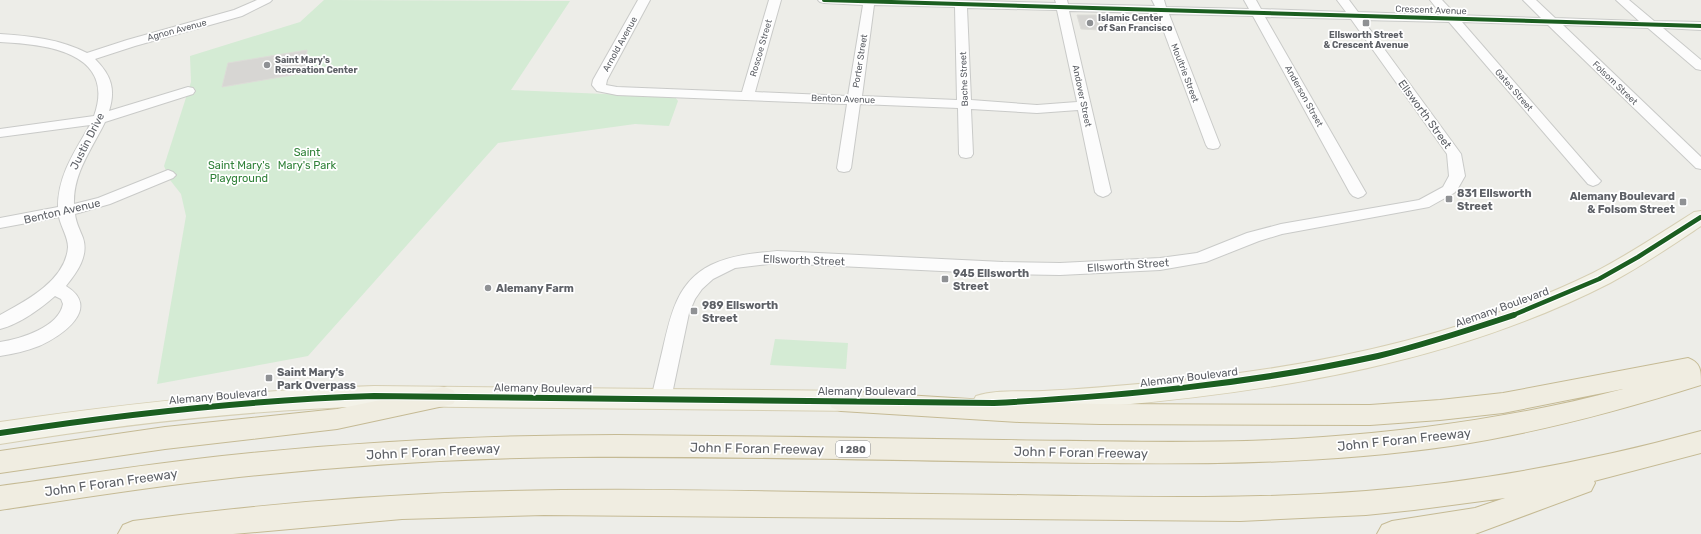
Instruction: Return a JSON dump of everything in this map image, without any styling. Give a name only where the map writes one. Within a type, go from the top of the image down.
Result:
[{"type":"highway","points":[[841,401],[1019,412],[1100,414],[1370,415],[1440,410],[1503,403],[1701,365]]},
{"type":"highway","name":"John F Foran Freeway","points":[[0,498],[159,475],[254,464],[393,452],[483,448],[630,446],[1195,453],[1326,447],[1437,436],[1525,422],[1601,406],[1701,375]]},
{"type":"highway","points":[[0,462],[165,438],[337,419],[444,397]]},
{"type":"highway","points":[[133,534],[332,512],[520,502],[1182,509],[1323,506],[1403,500],[1488,489],[1564,476],[1701,442]]},
{"type":"highway","points":[[1392,534],[1475,521],[1672,450]]},
{"type":"main road","name":"Alemany Boulevard","points":[[0,433],[111,417],[239,403],[356,397],[994,403],[1077,399],[1171,391],[1313,370],[1443,339],[1501,320],[1555,299],[1601,278],[1640,256],[1701,217]]},
{"type":"street","name":"Agnon Avenue","points":[[86,58],[138,41],[238,13],[266,0]]},
{"type":"street","name":"Arnold Avenue","points":[[602,88],[599,85],[600,80],[644,0]]},
{"type":"street","name":"Roscoe Street","points":[[747,96],[775,0]]},
{"type":"street","name":"Crescent Avenue","points":[[824,0],[961,4],[1159,5],[1257,13],[1701,26]]},
{"type":"street","name":"Anderson Street","points":[[1250,0],[1358,193]]},
{"type":"street","name":"Ellsworth Street","points":[[661,399],[684,300],[695,286],[711,273],[724,265],[746,259],[777,257],[1003,268],[1149,266],[1200,258],[1253,237],[1281,229],[1423,204],[1449,190],[1457,176],[1454,154],[1343,0]]},
{"type":"street","name":"Gates Street","points":[[1436,0],[1593,181]]},
{"type":"street","name":"Folsom Street","points":[[1529,0],[1701,166]]},
{"type":"street","points":[[1622,0],[1701,66]]},
{"type":"street","name":"Porter Street","points":[[844,168],[869,1]]},
{"type":"street","name":"Bache Street","points":[[961,4],[966,154]]},
{"type":"street","name":"Andover Street","points":[[1061,4],[1102,192]]},
{"type":"street","name":"Moultrie Street","points":[[1159,5],[1213,145]]},
{"type":"street","name":"Justin Drive","points":[[0,38],[38,41],[57,45],[74,51],[96,65],[106,83],[107,95],[99,119],[82,147],[69,178],[66,195],[66,212],[76,247],[75,258],[67,272],[54,288],[36,302],[0,323]]},
{"type":"street","name":"Benton Avenue","points":[[602,88],[617,91],[965,104],[1037,109],[1084,106]]},
{"type":"street","points":[[0,133],[99,119],[188,91]]},
{"type":"street","name":"Benton Avenue","points":[[0,223],[66,212],[104,201],[168,175]]},
{"type":"street","points":[[0,349],[13,347],[32,340],[55,328],[69,315],[73,305],[72,301],[66,294],[54,288]]},
{"type":"green space","name":"Saint Mary's Park","points":[[324,0],[570,1],[511,90],[675,97],[678,101],[669,126],[635,124],[498,143],[308,356],[157,384],[186,216],[181,194],[170,180],[164,166],[191,82],[190,56],[300,22]]},
{"type":"green space","points":[[775,339],[848,343],[846,369],[770,365]]},
{"type":"building","name":"Islamic Center of San Francisco","points":[[1077,15],[1096,15],[1100,30],[1081,29]]},
{"type":"building","name":"Saint Mary's Recreation Center","points":[[307,50],[305,73],[222,87],[228,63]]},
{"type":"cycle path","points":[[824,0],[1701,26]]},
{"type":"cycle path","points":[[0,433],[93,419],[187,408],[280,400],[374,396],[994,403],[1071,399],[1226,383],[1303,371],[1379,356],[1454,335],[1527,310],[1599,279],[1625,265],[1701,217]]},
{"type":"place","name":"Islamic Center of San Francisco","points":[[1090,23]]},
{"type":"place","name":"Ellsworth Street & Crescent Avenue","points":[[1366,23]]},
{"type":"place","name":"Saint Mary's Recreation Center","points":[[267,65]]},
{"type":"place","name":"831 Ellsworth Street","points":[[1449,199]]},
{"type":"place","name":"Alemany Boulevard & Folsom Street","points":[[1683,202]]},
{"type":"place","name":"945 Ellsworth Street","points":[[945,279]]},
{"type":"place","name":"Alemany Farm","points":[[488,288]]},
{"type":"place","name":"989 Ellsworth Street","points":[[694,311]]},
{"type":"place","name":"Saint Mary's Park Overpass","points":[[269,378]]},
{"type":"park label","name":"Saint Mary's Playground","points":[[239,171]]}]
